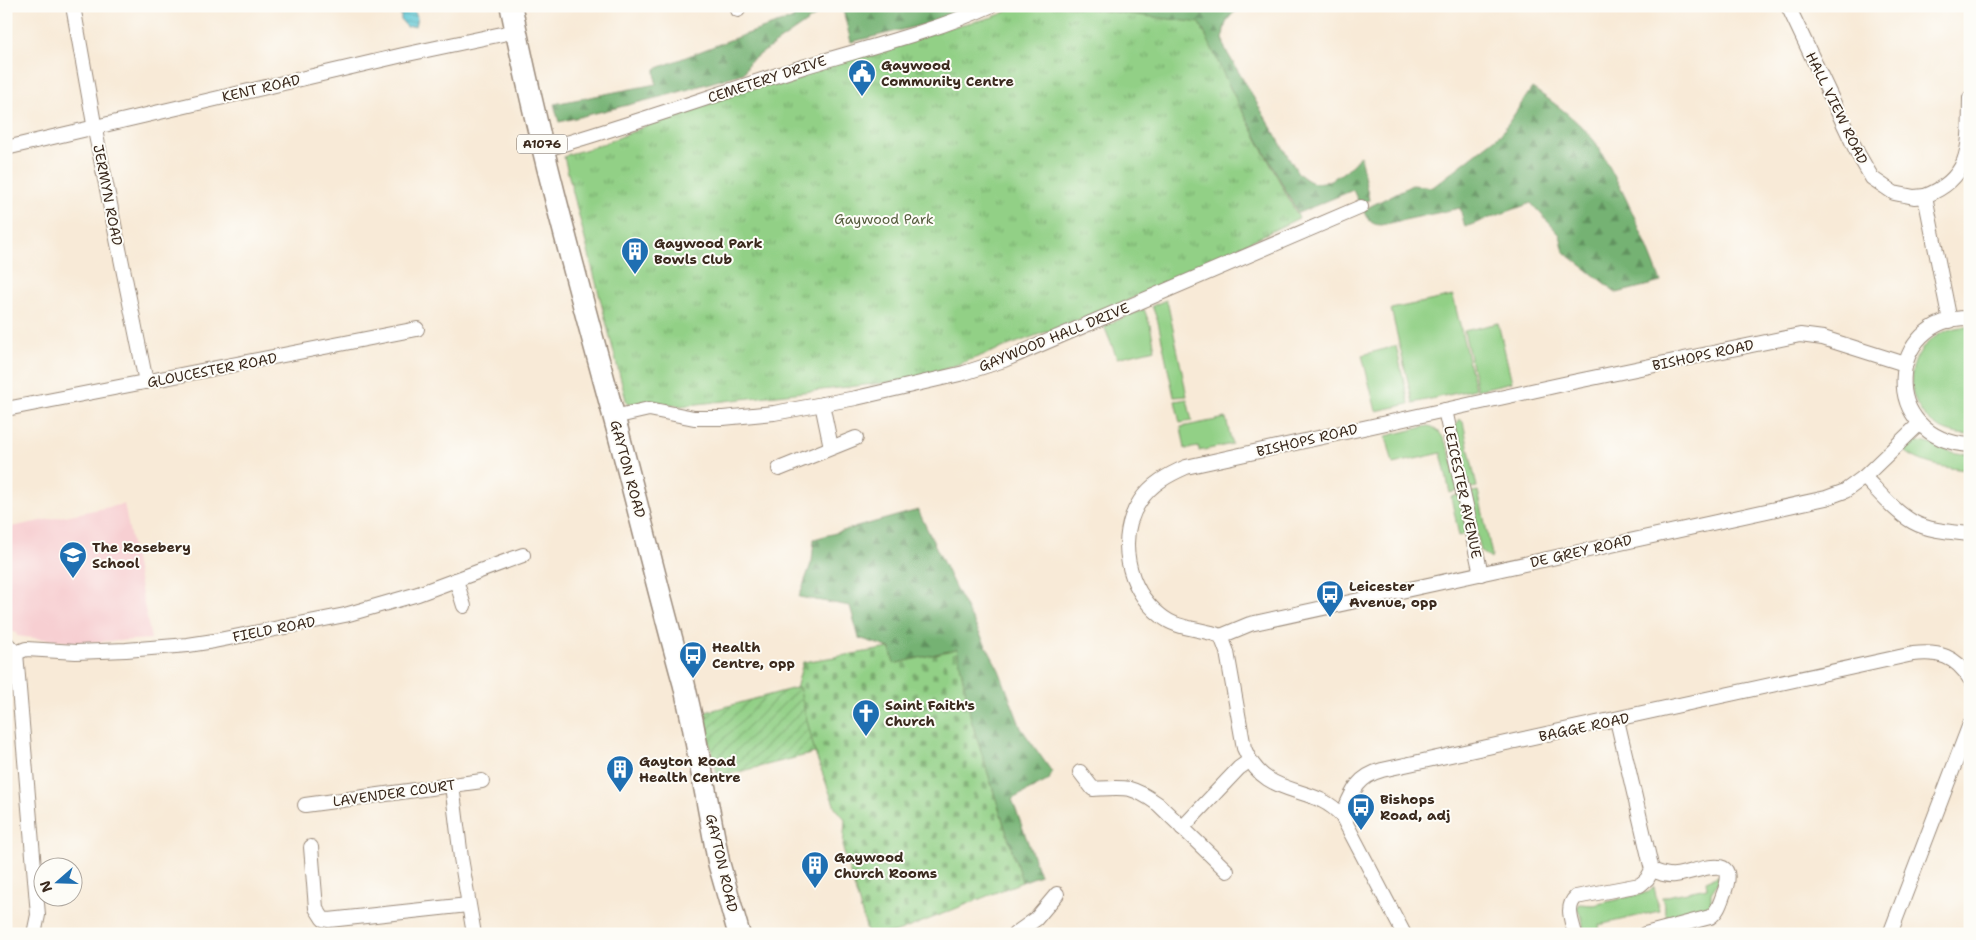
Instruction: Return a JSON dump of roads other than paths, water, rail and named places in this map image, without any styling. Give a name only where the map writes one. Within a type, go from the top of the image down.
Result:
[{"type":"main road","name":"GAYTON ROAD","points":[[511,6],[543,150],[575,277],[614,417],[686,693],[719,864],[739,934]]},
{"type":"street","name":"JERMYN ROAD","points":[[73,6],[94,127],[146,382]]},
{"type":"street","name":"CEMETERY DRIVE","points":[[543,150],[614,130],[706,98],[867,47],[957,21],[990,6]]},
{"type":"street","name":"HALL VIEW ROAD","points":[[1788,6],[1857,152],[1872,178],[1894,193],[1914,197],[1926,196]]},
{"type":"street","name":"KENT ROAD","points":[[6,148],[403,55],[516,31]]},
{"type":"street","points":[[1950,321],[1926,196],[1948,184],[1965,162],[1969,147],[1970,98]]},
{"type":"street","name":"GAYWOOD HALL DRIVE","points":[[614,417],[648,409],[694,418],[749,417],[822,404],[964,373],[1004,360],[1361,207]]},
{"type":"street","points":[[1970,318],[1940,324],[1922,336],[1912,349],[1903,374],[1904,396],[1919,424],[1950,443],[1970,445]]},
{"type":"street","name":"GLOUCESTER ROAD","points":[[6,409],[418,329]]},
{"type":"street","name":"BISHOPS ROAD","points":[[1221,636],[1173,623],[1161,616],[1147,603],[1136,587],[1129,565],[1128,540],[1130,521],[1140,500],[1167,476],[1186,467],[1800,335],[1823,338],[1906,364]]},
{"type":"street","points":[[822,404],[831,447]]},
{"type":"street","name":"LEICESTER AVENUE","points":[[1445,410],[1481,574]]},
{"type":"street","name":"DE GREY ROAD","points":[[1221,636],[1250,624],[1826,498],[1845,491],[1864,477],[1919,424]]},
{"type":"street","points":[[779,469],[856,438]]},
{"type":"street","points":[[1864,477],[1890,503],[1913,522],[1941,531],[1970,534]]},
{"type":"street","name":"FIELD ROAD","points":[[11,648],[76,652],[126,650],[214,641],[345,615],[418,594],[523,555]]},
{"type":"street","points":[[456,580],[464,606]]},
{"type":"street","points":[[1221,636],[1227,652],[1244,748],[1249,761],[1257,771],[1271,782],[1333,805],[1342,816],[1404,934]]},
{"type":"street","points":[[11,648],[38,914],[34,934]]},
{"type":"street","name":"BAGGE ROAD","points":[[1342,816],[1351,792],[1366,776],[1375,772],[1926,653],[1938,654],[1949,658],[1960,666],[1970,679]]},
{"type":"street","points":[[1575,934],[1569,908],[1571,901],[1576,897],[1640,885],[1647,879],[1652,870],[1617,720]]},
{"type":"street","points":[[1890,934],[1970,724]]},
{"type":"street","points":[[1182,828],[1239,768],[1249,761]]},
{"type":"street","points":[[1080,772],[1094,789],[1132,788],[1158,804],[1227,871]]},
{"type":"street","name":"LAVENDER COURT","points":[[305,805],[482,781]]},
{"type":"street","points":[[452,785],[461,858],[474,934]]},
{"type":"street","points":[[312,847],[316,908],[323,919],[329,920],[468,905]]},
{"type":"street","points":[[1645,934],[1710,917],[1718,910],[1730,877],[1724,868],[1717,866],[1674,876],[1663,875],[1652,870]]},
{"type":"street","points":[[1015,934],[1036,918],[1057,894]]},
{"type":"water","points":[[401,6],[412,6],[417,17],[415,26],[407,27],[401,20]]},
{"type":"place","name":"Gaywood Community Centre","points":[[862,97]]},
{"type":"place","name":"Gaywood Park Bowls Club","points":[[635,275]]},
{"type":"place","name":"The Rosebery School","points":[[73,579]]},
{"type":"place","name":"Leicester Avenue, opp","points":[[1330,618]]},
{"type":"place","name":"Health Centre, opp","points":[[693,679]]},
{"type":"place","name":"Saint Faith's Church","points":[[866,737]]},
{"type":"place","name":"Gayton Road Health Centre","points":[[620,793]]},
{"type":"place","name":"Bishops Road, adj","points":[[1361,831]]},
{"type":"place","name":"Gaywood Church Rooms","points":[[815,889]]},
{"type":"park label","name":"Gaywood Park","points":[[884,219]]}]
